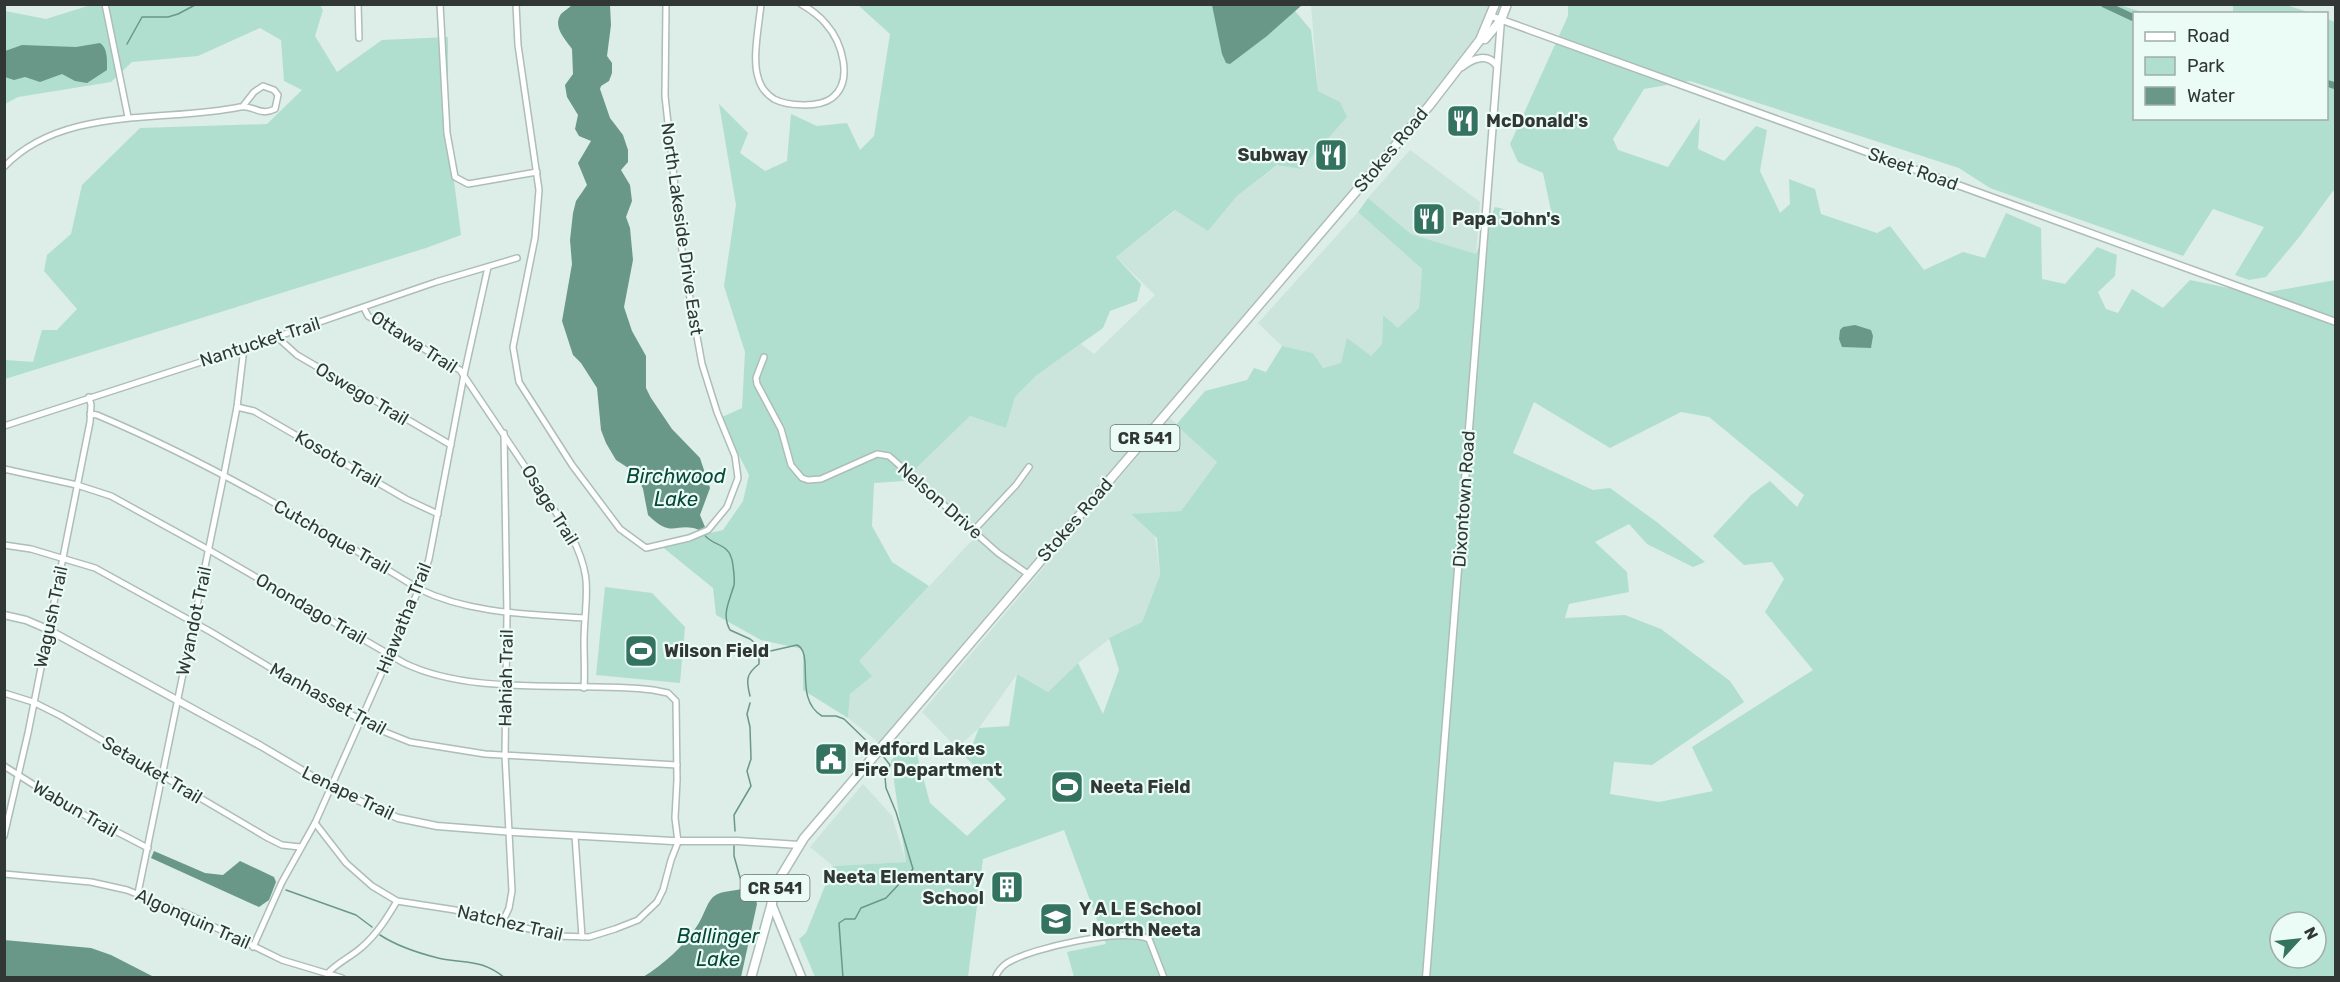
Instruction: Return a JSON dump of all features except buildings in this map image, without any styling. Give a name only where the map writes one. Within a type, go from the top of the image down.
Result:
[{"type":"main road","name":"Stokes Road","points":[[1467,59],[1480,40],[1495,4]]},
{"type":"main road","points":[[1501,20],[1504,4]]},
{"type":"main road","name":"Stokes Road","points":[[751,978],[771,902],[783,871],[799,845],[1501,20]]},
{"type":"main road","points":[[771,902],[802,978]]},
{"type":"street","points":[[105,4],[128,117]]},
{"type":"street","points":[[358,4],[359,38]]},
{"type":"street","points":[[440,4],[447,133],[453,172],[459,181],[468,184],[537,172],[518,45],[516,4]]},
{"type":"street","name":"North Lakeside Drive East","points":[[537,172],[538,218],[513,347],[519,382],[572,465],[620,529],[643,547],[696,537],[708,530],[727,507],[738,478],[738,471],[702,364],[682,260],[665,96],[666,4]]},
{"type":"street","points":[[761,4],[756,66],[760,84],[773,98],[781,102],[820,104],[830,100],[843,83],[844,73],[840,46],[825,23],[801,4]]},
{"type":"street","name":"Skeet Road","points":[[1491,16],[2336,322]]},
{"type":"street","name":"Dixontown Road","points":[[1426,978],[1501,20]]},
{"type":"street","points":[[1457,71],[1471,61],[1481,58],[1493,61],[1497,67]]},
{"type":"street","points":[[4,167],[31,144],[50,135],[128,117],[220,112],[243,106],[260,112],[268,112],[275,109],[278,96],[274,90],[263,86],[254,92],[243,106]]},
{"type":"street","name":"Nantucket Trail","points":[[4,426],[516,258]]},
{"type":"street","name":"Hiawatha Trail","points":[[253,947],[300,847],[315,822],[419,589],[429,559],[464,375],[488,267]]},
{"type":"street","name":"Ottawa Trail","points":[[364,308],[368,316],[450,362],[464,375]]},
{"type":"street","name":"Oswego Trail","points":[[277,337],[297,354],[451,445]]},
{"type":"street","name":"Wyandot Trail","points":[[138,893],[224,474],[237,407],[244,348]]},
{"type":"street","name":"Nelson Drive","points":[[764,357],[756,378],[757,384],[781,429],[791,465],[802,478],[822,479],[877,454],[884,454],[1003,556],[1028,574]]},
{"type":"street","name":"Osage Trail","points":[[464,375],[582,555],[588,586],[584,688]]},
{"type":"street","name":"Wagush Trail","points":[[4,836],[63,558],[90,414],[89,397]]},
{"type":"street","name":"Kosoto Trail","points":[[237,407],[254,411],[406,499],[438,514]]},
{"type":"street","name":"Cutchoque Trail","points":[[90,414],[98,415],[162,443],[224,474],[419,589],[461,605],[507,612],[585,618]]},
{"type":"street","name":"Hahiah Trail","points":[[503,921],[509,908],[512,891],[505,755],[507,612],[504,433]]},
{"type":"street","points":[[974,530],[1016,485],[1029,467]]},
{"type":"street","name":"Onondago Trail","points":[[4,469],[77,485],[111,496],[407,665],[458,681],[584,688],[637,688],[668,694]]},
{"type":"street","name":"Manhasset Trail","points":[[4,545],[31,549],[95,568],[327,702],[385,732],[411,742],[464,752],[677,765]]},
{"type":"street","name":"Lenape Trail","points":[[4,615],[32,622],[47,629],[330,787],[380,812],[417,823],[509,832],[678,842],[728,841],[799,845]]},
{"type":"street","name":"Setauket Trail","points":[[4,693],[33,702],[61,716],[268,838],[282,845],[300,847]]},
{"type":"street","name":"Natchez Trail","points":[[315,822],[346,863],[372,886],[397,901],[427,904],[558,936],[589,937],[615,929],[638,920],[657,902],[678,842],[675,818],[676,701],[668,694]]},
{"type":"street","name":"Wabun Trail","points":[[4,766],[69,807],[148,848]]},
{"type":"street","points":[[575,836],[582,937]]},
{"type":"street","name":"Algonquin Trail","points":[[4,874],[91,882],[138,893],[292,964],[342,978]]},
{"type":"street","points":[[328,973],[376,933],[397,901]]},
{"type":"street","points":[[995,978],[1004,964],[1062,944],[1142,935],[1149,939],[1164,978]]},
{"type":"shaded area","points":[[1311,5],[1495,5],[1480,40],[883,746],[848,718],[850,694],[859,661],[978,534],[909,475],[970,416],[1006,428],[1015,397],[1037,375],[1081,344],[1094,354],[1155,295],[1116,257],[1176,210],[1208,231],[1237,196],[1278,165],[1340,102],[1318,91]]},
{"type":"shaded area","points":[[1410,150],[1480,202],[1476,254],[1411,234],[1368,198]]},
{"type":"shaded area","points":[[1358,212],[1422,269],[1419,308],[1398,329],[1383,315],[1382,344],[1371,356],[1322,368],[1313,353],[1282,346],[1258,323]]},
{"type":"shaded area","points":[[1170,418],[1217,462],[1181,511],[1132,515],[1155,536],[1160,575],[1142,622],[1112,637],[1078,663],[1048,692],[1017,674],[979,728],[957,748],[922,712]]},
{"type":"shaded area","points":[[863,784],[892,816],[906,862],[833,866],[810,847]]},
{"type":"green space","points":[[94,4],[320,5],[323,10],[315,36],[337,72],[382,40],[448,37],[448,135],[461,235],[426,248],[5,379],[5,360],[33,362],[42,330],[57,330],[77,309],[44,271],[47,255],[71,234],[82,185],[140,128],[267,124],[302,90],[284,81],[281,40],[260,28],[198,56],[132,62],[111,82],[18,97],[5,104],[5,11],[46,19]]},
{"type":"green space","points":[[2233,4],[2286,5],[2308,12],[2233,12]]},
{"type":"green space","points":[[858,5],[1298,5],[1295,11],[1311,30],[1318,91],[1340,102],[1347,117],[1301,169],[1277,165],[1237,196],[1208,231],[1175,210],[1116,257],[1141,284],[1137,301],[1110,311],[1103,328],[1037,375],[1015,397],[1006,428],[970,416],[903,481],[874,483],[872,526],[892,562],[929,586],[859,661],[872,676],[850,694],[848,718],[803,690],[803,649],[761,640],[716,615],[713,588],[660,545],[723,530],[743,501],[749,475],[720,418],[742,408],[745,352],[724,286],[736,205],[719,104],[748,133],[740,153],[765,171],[787,161],[791,114],[817,126],[847,123],[860,150],[874,136],[890,34]]},
{"type":"green space","points":[[1568,5],[2120,5],[2142,12],[2133,12],[2133,120],[2328,120],[2328,19],[2335,22],[2335,192],[2333,191],[2266,277],[2249,280],[2235,275],[2264,227],[2213,209],[2183,256],[1990,188],[1959,168],[1690,81],[1644,89],[1613,139],[1618,150],[1668,167],[1700,118],[1698,149],[1724,161],[1756,126],[1767,130],[1760,171],[1780,213],[1790,204],[1789,179],[1815,189],[1821,214],[1877,233],[1890,226],[1924,270],[1963,252],[1985,258],[2006,213],[2041,228],[2042,279],[2065,284],[2097,247],[2117,255],[2115,276],[2098,292],[2106,309],[2118,313],[2132,289],[2163,308],[2190,280],[2258,294],[2335,280],[2335,977],[1074,977],[1067,952],[1106,944],[1064,830],[983,859],[968,977],[815,977],[799,939],[806,933],[833,866],[906,862],[891,761],[907,742],[914,743],[930,803],[967,836],[1006,799],[957,748],[972,746],[979,728],[1009,726],[1017,674],[1048,692],[1078,663],[1103,714],[1119,670],[1109,638],[1142,622],[1160,575],[1157,538],[1131,514],[1181,511],[1217,462],[1176,425],[1205,391],[1247,380],[1254,368],[1266,372],[1282,346],[1313,353],[1323,368],[1341,363],[1347,338],[1371,356],[1382,344],[1383,315],[1398,328],[1419,308],[1422,269],[1358,212],[1368,198],[1411,234],[1476,254],[1495,207],[1553,220],[1543,173],[1518,162],[1510,144],[1568,16]],"holes":[[[1534,402],[1610,448],[1681,412],[1709,417],[1804,495],[1797,507],[1770,481],[1751,495],[1713,536],[1744,565],[1772,562],[1784,579],[1765,612],[1813,670],[1692,747],[1713,791],[1659,802],[1610,794],[1614,762],[1652,765],[1744,702],[1730,681],[1661,629],[1625,615],[1565,618],[1569,604],[1629,592],[1627,572],[1595,542],[1629,524],[1647,544],[1693,567],[1705,562],[1658,523],[1610,488],[1593,490],[1513,453]]]},
{"type":"green space","name":"Wilson Field","points":[[605,587],[652,593],[685,627],[680,683],[596,675]]},
{"type":"water","points":[[1212,4],[1302,5],[1230,64],[1226,63],[1222,54]]},
{"type":"water","name":"Birchwood Lake","points":[[572,5],[610,5],[611,25],[607,56],[612,63],[612,73],[609,81],[600,89],[610,118],[623,135],[628,150],[628,162],[621,170],[630,185],[632,201],[626,217],[630,228],[633,260],[624,307],[632,331],[646,356],[646,388],[651,398],[672,429],[700,458],[710,488],[700,515],[705,527],[699,530],[685,527],[663,527],[648,515],[638,477],[616,460],[606,443],[601,430],[597,388],[573,355],[562,321],[572,264],[570,240],[573,213],[576,201],[587,185],[578,163],[591,141],[579,136],[575,129],[578,115],[567,97],[565,85],[573,74],[572,49],[558,24],[561,14]]},
{"type":"water","points":[[100,43],[106,51],[107,70],[87,83],[75,81],[62,74],[40,82],[25,77],[14,80],[5,77],[5,51],[22,45],[76,47]]},
{"type":"water","points":[[1855,325],[1871,330],[1873,336],[1871,348],[1842,347],[1839,339],[1840,330],[1843,327]]},
{"type":"water","points":[[154,851],[205,873],[223,875],[240,861],[274,877],[276,882],[269,900],[259,907],[151,858]]},
{"type":"water","name":"Ballinger Lake","points":[[748,887],[754,892],[757,904],[741,977],[643,977],[658,967],[686,941],[713,897]]},
{"type":"water","points":[[4,940],[91,948],[111,955],[154,977],[5,977]]},
{"type":"waterway","points":[[127,44],[142,17],[168,17],[195,5],[213,4]]},
{"type":"waterway","points":[[2104,4],[2133,18]]},
{"type":"waterway","points":[[2328,84],[2336,86]]},
{"type":"waterway","points":[[704,534],[726,549],[732,559],[734,585],[726,613],[730,630],[750,639],[766,652],[797,645],[804,657],[806,688],[813,708],[822,716],[836,716],[844,719],[873,747]]},
{"type":"waterway","points":[[750,696],[748,678],[759,664],[759,648]]},
{"type":"waterway","points":[[735,831],[734,815],[751,786],[747,771],[751,759],[750,727],[747,714],[750,703]]},
{"type":"waterway","points":[[843,978],[839,923],[845,919],[855,919],[861,908],[886,898],[913,869],[896,812],[886,788],[885,777],[890,765],[883,756]]},
{"type":"waterway","points":[[734,844],[734,856],[743,888]]},
{"type":"waterway","points":[[286,890],[356,915],[372,927]]},
{"type":"waterway","points":[[380,935],[423,954],[480,964],[505,978]]},
{"type":"place","name":"McDonald's","points":[[1463,121]]},
{"type":"place","name":"Subway","points":[[1331,155]]},
{"type":"place","name":"Papa John's","points":[[1429,219]]},
{"type":"place","name":"Wilson Field","points":[[641,651]]},
{"type":"place","name":"Medford Lakes Fire Department","points":[[831,759]]},
{"type":"place","name":"Neeta Field","points":[[1067,787]]},
{"type":"place","name":"Neeta Elementary School","points":[[1007,887]]},
{"type":"place","name":"Y A L E School - North Neeta","points":[[1056,919]]}]
